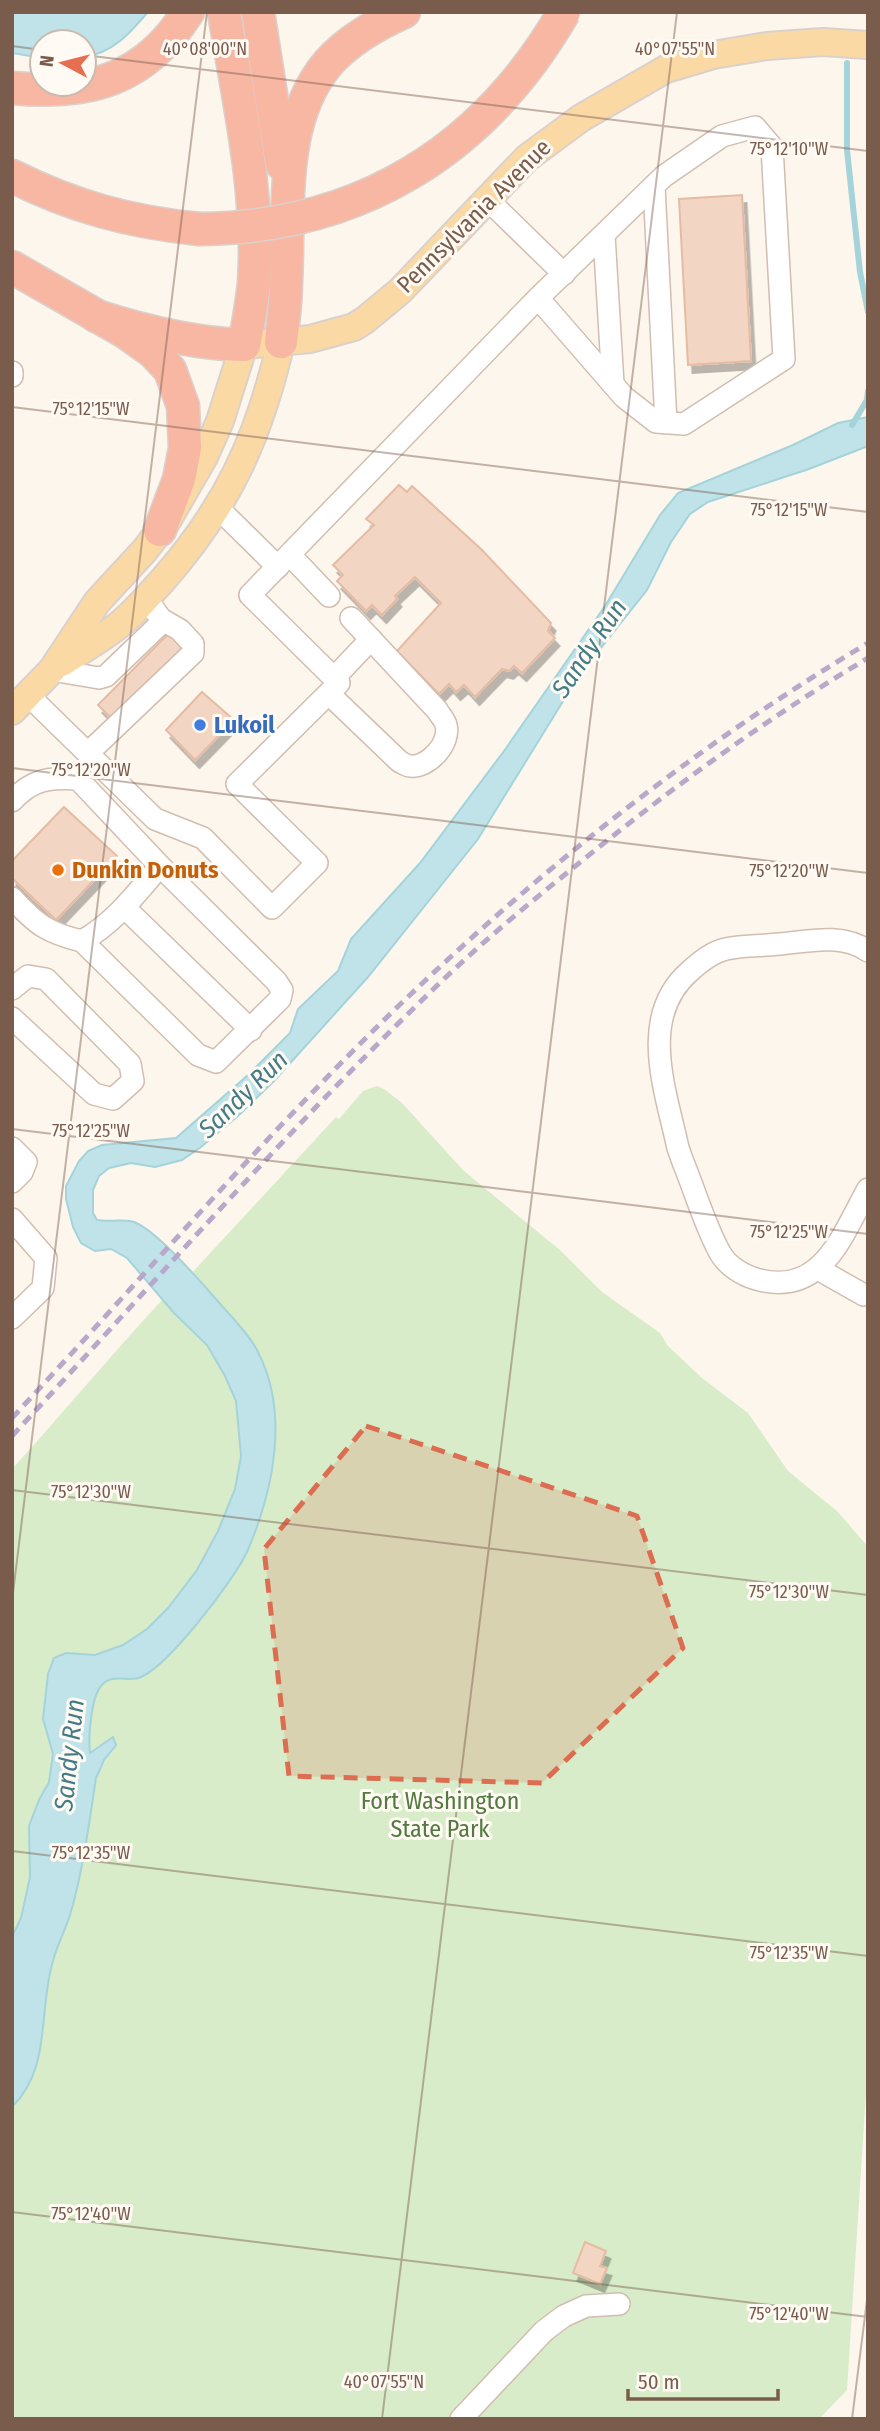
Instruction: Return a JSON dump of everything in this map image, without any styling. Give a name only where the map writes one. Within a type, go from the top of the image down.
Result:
[{"type":"highway","points":[[12,88],[62,90],[117,78],[144,63],[158,51],[188,12]]},
{"type":"highway","points":[[96,316],[128,326],[220,345],[244,345],[254,282],[254,234],[245,141],[224,12]]},
{"type":"highway","points":[[258,12],[287,211]]},
{"type":"highway","points":[[281,342],[286,283],[287,211],[294,146],[308,95],[328,64],[346,47],[368,30],[404,12]]},
{"type":"highway","points":[[12,176],[97,212],[155,225],[234,229],[332,210],[373,194],[411,173],[469,129],[516,84],[564,12]]},
{"type":"highway","points":[[12,267],[153,352],[170,370],[180,394],[185,420],[185,448],[178,479],[160,530]]},
{"type":"main road","name":"Pennsylvania Avenue","points":[[244,345],[332,335],[365,320],[400,291],[527,158],[557,134],[666,69],[713,55],[767,46],[823,42],[868,45]]},
{"type":"main road","points":[[52,670],[120,624],[153,608],[218,508],[254,438],[281,342]]},
{"type":"main road","points":[[20,703],[52,670],[97,602],[160,530],[204,457],[220,421],[244,345]]},
{"type":"street","points":[[351,618],[437,710],[446,725],[445,740],[434,757],[419,765],[408,766],[399,761],[250,596],[538,298],[664,176],[722,136],[755,127],[772,147],[784,359],[684,424],[656,422],[624,397],[538,298]]},
{"type":"street","points":[[654,186],[666,423]]},
{"type":"street","points":[[488,199],[564,274]]},
{"type":"street","points":[[604,235],[613,384]]},
{"type":"street","points":[[218,508],[329,596]]},
{"type":"street","points":[[52,670],[99,678],[106,676],[158,626],[153,608]]},
{"type":"street","points":[[88,753],[193,653],[193,644],[153,608]]},
{"type":"street","points":[[20,703],[88,753],[155,818],[203,838],[272,908],[317,863],[237,784],[331,686],[371,639]]},
{"type":"street","points":[[12,898],[30,917],[57,936],[82,941],[198,1055],[216,1062],[280,999],[282,990],[276,981],[160,866],[78,779],[50,777],[14,796]]},
{"type":"street","points":[[82,941],[99,931],[124,908],[160,866]]},
{"type":"street","points":[[124,908],[251,1030]]},
{"type":"street","points":[[868,951],[856,943],[834,939],[725,949],[708,956],[680,979],[663,1011],[658,1055],[678,1148],[720,1253],[741,1273],[766,1282],[797,1281],[818,1269],[831,1256],[868,1189]]},
{"type":"street","points":[[12,989],[28,976],[46,979],[130,1064],[133,1081],[113,1099],[94,1094],[12,1018]]},
{"type":"street","points":[[12,1148],[26,1162],[22,1172],[12,1182]]},
{"type":"street","points":[[12,1219],[46,1258],[43,1288],[12,1318]]},
{"type":"street","points":[[818,1269],[864,1294]]},
{"type":"street","points":[[461,2419],[544,2331],[564,2316],[586,2306],[619,2304]]},
{"type":"highlighted area","points":[[366,1426],[637,1516],[683,1648],[542,1783],[289,1776],[264,1549]]},
{"type":"green space","name":"Fort Washington State Park","points":[[377,1086],[402,1103],[463,1170],[560,1250],[602,1292],[660,1333],[668,1346],[702,1378],[748,1413],[788,1471],[838,1512],[868,1547],[868,2061],[847,2390],[819,2419],[12,2419],[12,1469],[163,1299],[165,1302],[336,1117],[339,1119],[363,1091]]},
{"type":"water","points":[[12,12],[148,12],[112,47],[98,53],[98,28],[28,28],[28,56],[12,53]]},
{"type":"water","name":"Sandy Run","points":[[868,417],[868,446],[809,469],[708,502],[690,514],[671,542],[647,590],[578,677],[478,839],[368,977],[274,1081],[201,1147],[182,1160],[155,1167],[131,1163],[109,1168],[99,1176],[93,1190],[93,1213],[97,1220],[134,1222],[152,1233],[193,1273],[254,1345],[268,1376],[273,1401],[274,1453],[264,1504],[247,1552],[215,1601],[183,1640],[153,1669],[136,1679],[105,1682],[95,1699],[89,1737],[90,1753],[113,1737],[116,1745],[104,1760],[96,1778],[79,1881],[49,1980],[39,2057],[25,2092],[12,2107],[12,1937],[21,1918],[30,1877],[29,1826],[49,1782],[53,1754],[43,1719],[48,1674],[54,1658],[66,1653],[95,1655],[123,1645],[147,1629],[168,1608],[197,1570],[218,1531],[235,1489],[241,1456],[236,1401],[207,1345],[174,1313],[127,1258],[111,1249],[95,1251],[81,1243],[73,1227],[66,1199],[66,1186],[79,1161],[88,1151],[102,1145],[176,1138],[248,1075],[290,1033],[298,1009],[338,971],[351,939],[420,863],[504,751],[605,606],[660,515],[678,493],[793,445],[838,423]]},
{"type":"building","points":[[742,195],[751,361],[688,365],[679,199]]},
{"type":"building","points":[[399,485],[407,492],[412,486],[482,550],[551,623],[548,631],[555,638],[522,673],[514,666],[509,671],[502,669],[475,697],[464,685],[456,692],[449,684],[439,694],[397,651],[441,603],[415,577],[395,596],[397,599],[382,615],[372,605],[366,611],[337,581],[343,575],[333,565],[374,525],[366,519]]},
{"type":"building","name":"Lukoil","points":[[171,631],[186,647],[114,721],[98,705]]},
{"type":"building","name":"Lukoil","points":[[202,692],[234,720],[195,760],[166,730]]},
{"type":"building","name":"Dunkin Donuts","points":[[64,807],[117,856],[56,920],[12,878],[12,861]]},
{"type":"building","points":[[585,2242],[606,2251],[600,2266],[607,2268],[600,2284],[573,2273]]},
{"type":"waterway","points":[[847,63],[847,150],[860,272],[868,312]]},
{"type":"waterway","points":[[852,425],[867,400],[868,391]]},
{"type":"railway","points":[[12,1418],[334,1070],[495,917],[614,818],[675,772],[802,684],[868,643]]},
{"type":"railway","points":[[12,1436],[333,1089],[461,963],[544,891],[683,782],[793,705],[868,658]]},
{"type":"place","name":"Lukoil","points":[[200,725]]},
{"type":"place","name":"Dunkin Donuts","points":[[58,870]]}]
